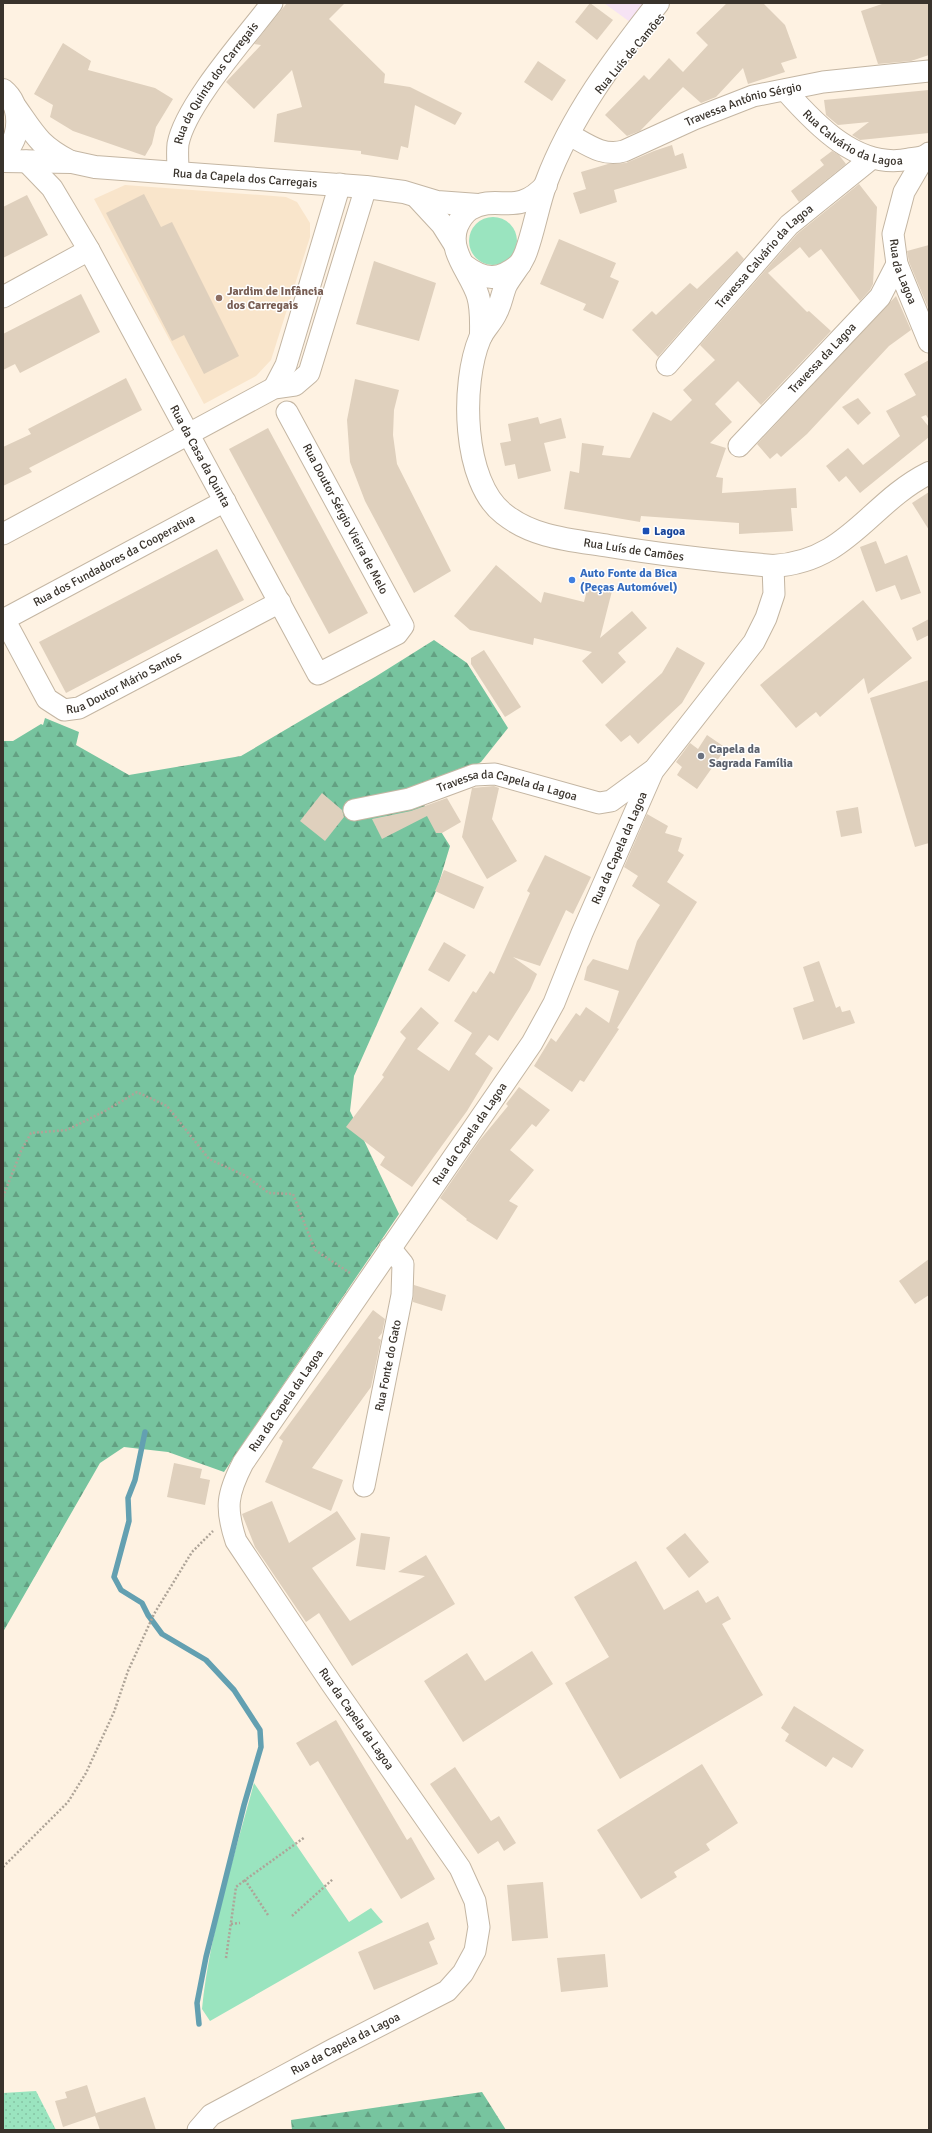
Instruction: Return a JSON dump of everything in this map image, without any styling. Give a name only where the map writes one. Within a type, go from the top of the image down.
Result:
[{"type":"main road","name":"Rua Luís de Camões","points":[[481,336],[496,314],[506,285],[526,254],[546,185],[568,134],[606,70],[658,3]]},
{"type":"main road","name":"Rua Luís de Camões","points":[[586,105],[613,77],[673,3]]},
{"type":"main road","name":"Rua da Capela dos Carregais","points":[[3,90],[40,142],[50,150],[72,162]]},
{"type":"main road","points":[[3,154],[14,139],[18,123],[16,108]]},
{"type":"main road","name":"Rua da Capela dos Carregais","points":[[3,161],[26,160],[72,162],[95,167],[178,171],[340,184],[404,192],[437,202],[478,205]]},
{"type":"main road","points":[[454,243],[455,231],[460,220],[468,211],[478,205],[490,202],[502,204],[522,202],[546,185]]},
{"type":"main road","points":[[417,197],[442,224],[454,243]]},
{"type":"main road","points":[[502,204],[513,210],[522,218],[527,230],[529,242]]},
{"type":"main road","name":"Rua Luís de Camões","points":[[454,243],[457,255],[465,266],[479,298],[482,315],[481,336],[470,375],[467,417],[473,456],[483,485],[491,501],[502,513],[523,526],[544,535],[676,557],[773,566],[788,566],[822,555],[839,545],[912,482],[929,473]]},
{"type":"main road","points":[[465,266],[474,273],[486,277],[499,277],[510,272],[520,264]]},
{"type":"street","name":"Rua da Quinta dos Carregais","points":[[178,171],[178,144],[183,128],[207,87],[272,3]]},
{"type":"street","name":"Travessa António Sérgio","points":[[568,134],[602,152],[612,154],[753,96],[823,82],[929,71]]},
{"type":"street","name":"Rua Calvário da Lagoa","points":[[785,90],[806,114],[839,142],[872,158],[895,162],[927,154]]},
{"type":"street","name":"Rua da Lagoa","points":[[927,154],[904,192],[893,234],[897,264],[929,342]]},
{"type":"street","name":"Travessa Calvário da Lagoa","points":[[667,365],[789,225],[872,158]]},
{"type":"street","name":"Rua da Casa da Quinta","points":[[26,160],[52,188],[89,250],[190,434],[318,674],[397,634],[403,626]]},
{"type":"street","points":[[274,388],[286,365],[340,184]]},
{"type":"street","points":[[3,534],[274,388],[295,385],[309,373],[366,187]]},
{"type":"street","points":[[3,297],[89,250]]},
{"type":"street","name":"Travessa da Lagoa","points":[[739,446],[880,297],[897,264]]},
{"type":"street","points":[[295,333],[319,341]]},
{"type":"street","name":"Rua Doutor Sérgio Vieira de Melo","points":[[287,412],[403,626]]},
{"type":"street","name":"Rua dos Fundadores da Cooperativa","points":[[4,620],[225,501]]},
{"type":"street","name":"Rua da Capela da Lagoa","points":[[198,2130],[211,2115],[334,2048],[447,1991],[463,1973],[475,1951],[479,1927],[475,1901],[460,1868],[309,1651],[236,1541],[229,1520],[228,1505],[231,1490],[243,1463],[532,1043],[554,1004],[582,933],[653,771],[754,642],[766,618],[774,594],[773,566]]},
{"type":"street","name":"Rua Doutor Mário Santos","points":[[4,620],[47,699],[64,710],[79,708],[280,602]]},
{"type":"street","name":"Travessa da Capela da Lagoa","points":[[354,810],[409,799],[474,775],[496,774],[599,803],[611,801],[653,771]]},
{"type":"street","name":"Rua Fonte do Gato","points":[[364,1486],[402,1295],[402,1264],[390,1248]]},
{"type":"path","points":[[3,1197],[21,1151],[31,1133],[67,1130],[105,1111],[137,1092],[167,1106],[210,1159],[246,1176],[269,1193],[293,1194],[315,1250],[366,1284]]},
{"type":"path","points":[[3,1867],[68,1802],[86,1773],[114,1712],[128,1671],[154,1614],[192,1552],[217,1528],[229,1520]]},
{"type":"path","points":[[226,1958],[236,1887],[305,1837]]},
{"type":"path","points":[[292,1916],[333,1878]]},
{"type":"path","points":[[245,1880],[268,1915]]},
{"type":"path","points":[[231,1924],[240,1923]]},
{"type":"shaded area","points":[[604,3],[644,3],[630,22]]},
{"type":"shaded area","name":"Jardim de Infância dos Carregais","points":[[125,185],[286,197],[297,202],[310,223],[310,237],[271,360],[256,376],[204,404],[94,199]]},
{"type":"green space","points":[[488,217],[498,217],[510,224],[517,236],[517,246],[510,258],[498,265],[488,265],[480,261],[473,254],[469,246],[469,236],[473,228],[480,221]]},
{"type":"green space","points":[[434,640],[467,663],[508,728],[481,762],[418,795],[450,846],[437,889],[354,1076],[350,1111],[399,1214],[224,1472],[168,1452],[124,1447],[100,1463],[3,1632],[3,741],[13,741],[41,724],[43,725],[45,718],[79,732],[76,745],[129,775],[241,756],[375,677]]},
{"type":"green space","points":[[254,1783],[349,1922],[371,1908],[383,1922],[210,2021],[202,2009],[211,1952],[224,1895]]},
{"type":"green space","points":[[36,2091],[56,2130],[3,2130],[3,2093]]},
{"type":"green space","points":[[482,2092],[506,2130],[292,2130],[291,2120]]},
{"type":"building","points":[[287,3],[345,3],[329,19],[385,74],[384,83],[410,87],[462,113],[455,125],[415,105],[408,148],[401,146],[398,160],[361,154],[361,151],[274,142],[277,114],[302,107],[292,70],[254,109],[226,82],[261,45],[254,44]]},
{"type":"building","points":[[590,3],[613,20],[597,40],[575,22]]},
{"type":"building","points":[[727,3],[763,3],[785,25],[797,58],[781,63],[785,72],[748,84],[743,68],[716,97],[701,103],[683,87],[640,131],[627,136],[605,115],[644,75],[649,80],[669,58],[683,72],[708,45],[696,33]]},
{"type":"building","points":[[885,3],[929,3],[929,55],[911,61],[878,64],[861,11]]},
{"type":"building","points":[[63,43],[91,61],[88,70],[155,88],[173,99],[156,127],[152,144],[145,156],[73,131],[50,117],[53,105],[34,94]]},
{"type":"building","points":[[538,61],[566,80],[552,101],[524,82]]},
{"type":"building","points":[[929,90],[929,133],[860,140],[852,135],[869,122],[838,125],[826,115],[824,100]]},
{"type":"building","points":[[672,145],[675,156],[683,153],[687,168],[614,190],[617,202],[580,214],[573,193],[586,189],[581,172],[608,164],[626,163]]},
{"type":"building","points":[[832,151],[839,155],[846,164],[799,202],[791,191],[824,165],[820,160]]},
{"type":"building","points":[[859,184],[877,207],[873,284],[870,290],[860,301],[821,249],[809,258],[800,247],[768,273],[807,312],[809,311],[831,331],[761,405],[738,381],[715,404],[732,422],[710,443],[726,448],[716,477],[723,478],[722,493],[796,488],[797,508],[791,508],[793,531],[739,534],[739,523],[641,516],[640,522],[564,509],[570,471],[579,473],[582,443],[604,446],[602,455],[630,458],[653,412],[671,421],[692,400],[683,390],[715,360],[700,345],[797,234]]},
{"type":"building","points":[[144,194],[161,227],[172,222],[239,356],[204,374],[184,335],[172,341],[106,213]]},
{"type":"building","points":[[27,195],[48,235],[3,258],[3,207]]},
{"type":"building","points":[[559,239],[616,263],[610,277],[619,281],[603,319],[583,310],[586,304],[540,284]]},
{"type":"building","points":[[929,245],[929,310],[909,262],[907,251]]},
{"type":"building","points":[[737,251],[744,259],[658,357],[632,330],[652,311],[656,315],[690,283],[697,289]]},
{"type":"building","points":[[374,261],[436,283],[419,341],[356,324]]},
{"type":"building","points":[[81,294],[100,332],[20,373],[15,364],[3,370],[3,334]]},
{"type":"building","points":[[896,296],[911,330],[889,346],[807,434],[781,457],[777,453],[770,459],[757,444]]},
{"type":"building","points":[[929,360],[929,420],[926,415],[921,417],[929,427],[929,437],[860,493],[846,476],[839,482],[826,466],[848,448],[863,465],[900,436],[886,411],[916,395],[904,374]]},
{"type":"building","points":[[126,378],[142,410],[29,468],[32,472],[3,486],[3,447],[31,434],[28,429]]},
{"type":"building","points":[[355,379],[399,390],[394,410],[393,435],[397,464],[451,571],[414,593],[365,501],[350,462],[347,420]]},
{"type":"building","points":[[858,398],[871,413],[858,425],[842,407]]},
{"type":"building","points":[[538,417],[540,424],[561,418],[566,438],[544,443],[551,471],[518,479],[515,464],[505,466],[500,443],[511,441],[508,424]]},
{"type":"building","points":[[268,428],[368,613],[329,634],[229,449]]},
{"type":"building","points":[[929,492],[929,530],[912,503]]},
{"type":"building","points":[[876,541],[885,564],[907,555],[921,593],[901,600],[895,585],[876,592],[860,547]]},
{"type":"building","points":[[217,549],[244,600],[66,693],[39,642]]},
{"type":"building","points":[[496,565],[541,603],[544,592],[584,602],[588,586],[612,591],[600,638],[632,611],[647,628],[618,653],[626,662],[602,684],[582,661],[592,652],[534,638],[533,645],[470,630],[454,616]]},
{"type":"building","points":[[863,600],[912,658],[868,694],[864,678],[820,717],[816,712],[796,728],[760,685]]},
{"type":"building","points":[[929,619],[929,635],[917,641],[912,628]]},
{"type":"building","points":[[677,647],[705,663],[682,703],[638,744],[630,735],[621,742],[605,725],[662,673]]},
{"type":"building","points":[[484,650],[521,707],[505,717],[471,664],[471,658]]},
{"type":"building","points":[[929,680],[929,843],[915,847],[870,698]]},
{"type":"building","name":"Capela da Sagrada Família","points":[[707,735],[726,748],[697,789],[677,775],[682,767],[676,762],[690,743],[698,749]]},
{"type":"building","points":[[494,786],[499,788],[492,819],[517,861],[487,879],[462,837],[472,788]]},
{"type":"building","points":[[322,793],[342,810],[344,817],[325,841],[300,821]]},
{"type":"building","points":[[447,798],[461,822],[442,833],[436,833],[427,816],[382,839],[372,819],[411,811]]},
{"type":"building","points":[[858,807],[862,833],[841,837],[836,811]]},
{"type":"building","points":[[647,814],[668,826],[665,833],[682,838],[678,851],[684,855],[667,882],[697,902],[617,1028],[619,1029],[584,1082],[580,1080],[572,1092],[534,1066],[551,1038],[556,1042],[576,1013],[580,1016],[586,1007],[609,1023],[619,991],[584,980],[587,967],[593,959],[628,970],[637,941],[660,905],[632,886],[638,876],[624,867]]},
{"type":"building","points":[[545,855],[591,877],[573,914],[566,910],[540,966],[513,957],[537,974],[530,990],[498,1041],[489,1035],[475,1054],[493,1068],[467,1111],[412,1187],[380,1165],[385,1157],[346,1127],[384,1077],[382,1075],[406,1038],[400,1032],[421,1007],[439,1023],[417,1049],[449,1071],[472,1033],[454,1021],[473,991],[476,993],[490,971],[494,974],[530,893],[527,891]]},
{"type":"building","points":[[444,870],[484,887],[474,909],[435,891]]},
{"type":"building","points":[[444,942],[466,955],[449,982],[428,970]]},
{"type":"building","points":[[819,961],[836,1008],[840,1006],[842,1012],[850,1010],[855,1023],[803,1040],[793,1008],[814,1001],[803,967]]},
{"type":"building","points":[[519,1087],[550,1110],[536,1127],[532,1124],[510,1150],[534,1170],[509,1201],[518,1206],[497,1240],[466,1220],[467,1219],[440,1198],[480,1140],[508,1106],[506,1104]]},
{"type":"building","points":[[929,1259],[929,1295],[915,1304],[899,1281]]},
{"type":"building","points":[[414,1285],[446,1295],[442,1311],[413,1302]]},
{"type":"building","points":[[373,1310],[385,1319],[382,1333],[378,1338],[381,1340],[371,1387],[312,1468],[343,1480],[331,1511],[265,1482],[283,1441],[279,1438]]},
{"type":"building","points":[[174,1463],[202,1469],[200,1478],[210,1480],[205,1505],[167,1497]]},
{"type":"building","points":[[272,1501],[289,1543],[337,1511],[356,1539],[312,1568],[350,1621],[425,1576],[398,1572],[426,1555],[455,1604],[352,1666],[319,1613],[306,1622],[255,1547],[242,1514]]},
{"type":"building","points":[[361,1533],[390,1537],[385,1570],[356,1566]]},
{"type":"building","points":[[685,1533],[709,1562],[689,1578],[666,1548]]},
{"type":"building","points":[[636,1561],[664,1610],[698,1590],[706,1603],[718,1596],[731,1619],[722,1624],[763,1695],[620,1779],[565,1683],[609,1657],[574,1597]]},
{"type":"building","points":[[532,1651],[553,1684],[463,1742],[424,1681],[467,1653],[485,1681]]},
{"type":"building","points":[[794,1706],[864,1750],[852,1768],[833,1757],[826,1767],[785,1741],[789,1734],[781,1728]]},
{"type":"building","points":[[336,1720],[407,1840],[411,1837],[435,1879],[401,1899],[318,1761],[310,1766],[296,1743]]},
{"type":"building","points":[[702,1764],[738,1823],[706,1844],[710,1850],[674,1872],[677,1877],[641,1899],[597,1830]]},
{"type":"building","points":[[455,1767],[491,1821],[499,1816],[516,1843],[504,1851],[498,1841],[478,1854],[430,1784]]},
{"type":"building","points":[[543,1882],[548,1938],[512,1941],[507,1885]]},
{"type":"building","points":[[428,1922],[435,1939],[429,1942],[438,1964],[374,1990],[358,1952]]},
{"type":"building","points":[[605,1954],[608,1987],[561,1992],[557,1958]]},
{"type":"building","points":[[87,2085],[96,2113],[145,2097],[156,2130],[100,2130],[95,2116],[63,2127],[55,2101],[67,2098],[65,2092]]},
{"type":"waterway","points":[[145,1432],[135,1480],[128,1498],[129,1521],[114,1577],[121,1590],[142,1603],[148,1615],[162,1634],[206,1660],[234,1690],[260,1730],[261,1747],[244,1805],[206,1957],[197,2003],[199,2024]]},
{"type":"place","name":"Jardim de Infância dos Carregais","points":[[219,298]]},
{"type":"place","name":"Lagoa","points":[[646,531]]},
{"type":"place","name":"Auto Fonte da Bica (Peças Automóvel)","points":[[572,580]]},
{"type":"place","name":"Capela da Sagrada Família","points":[[701,756]]}]
